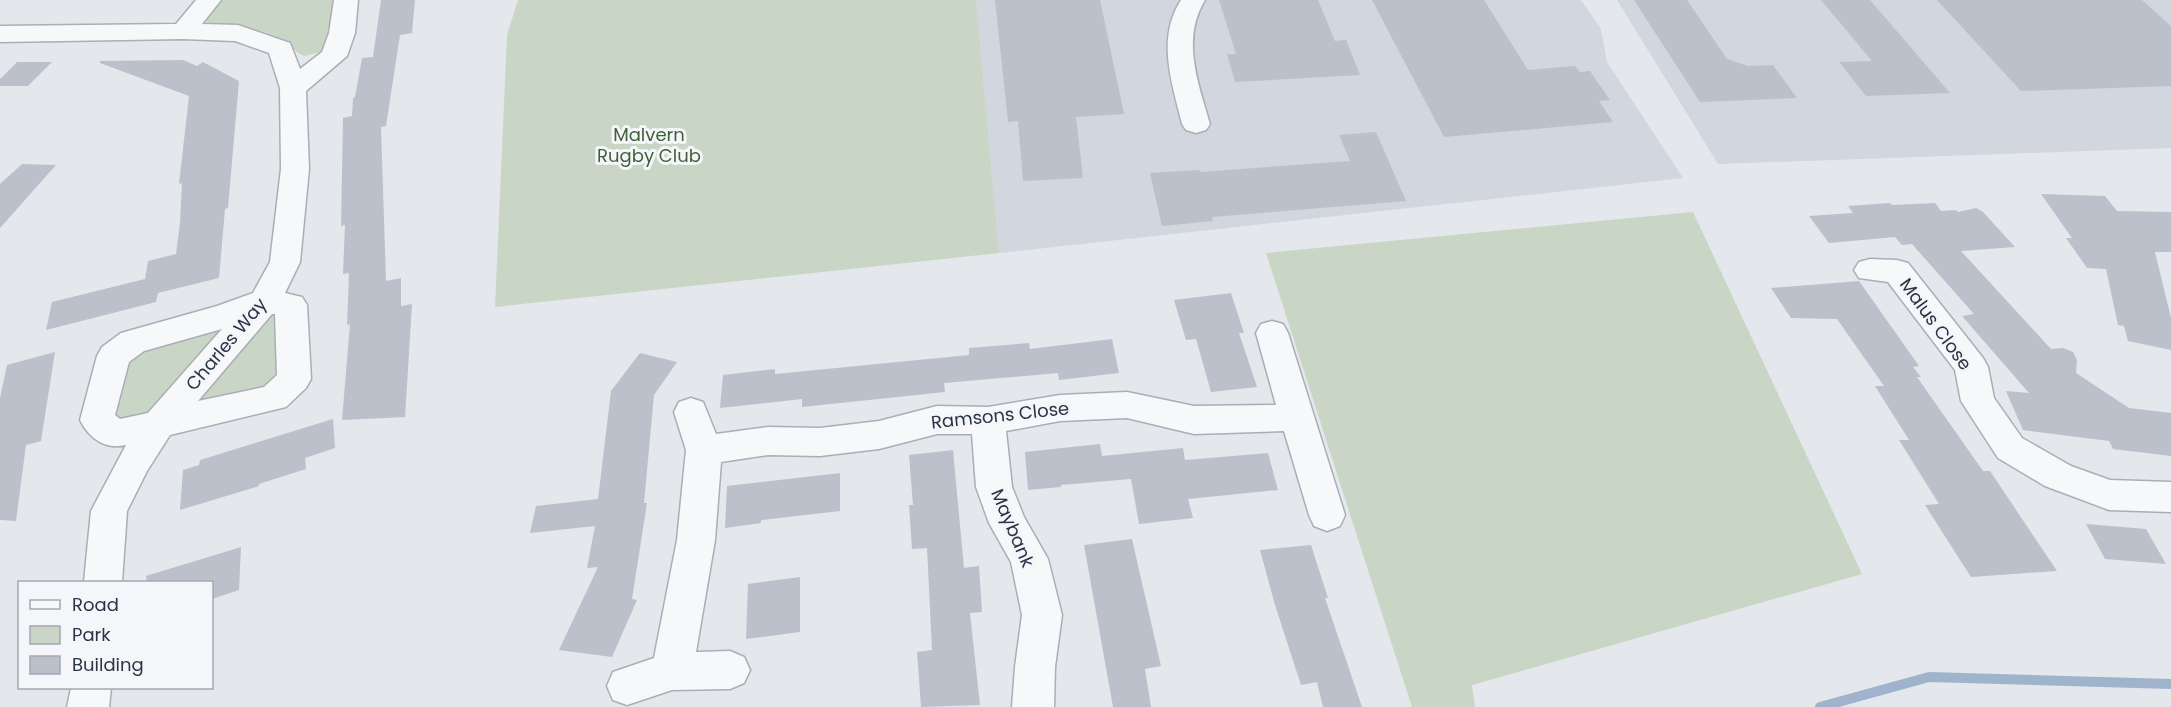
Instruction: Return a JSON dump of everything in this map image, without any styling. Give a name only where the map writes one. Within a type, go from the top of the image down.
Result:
[{"type":"street","points":[[183,31],[209,0]]},
{"type":"street","points":[[293,88],[334,56],[342,33],[346,0]]},
{"type":"street","points":[[1193,0],[1187,7],[1179,38],[1185,82],[1196,124]]},
{"type":"street","name":"Charles Way","points":[[0,34],[183,31],[238,33],[281,48],[293,88],[295,169],[285,262],[265,301],[157,426],[134,462],[109,511],[103,581]]},
{"type":"street","name":"Malus Close","points":[[1896,270],[1971,367],[1978,401],[2010,448],[2058,476],[2109,495],[2171,497]]},
{"type":"street","points":[[265,301],[291,304],[294,379],[274,398],[114,434],[97,420],[114,356],[133,342],[225,316],[265,301]]},
{"type":"street","points":[[1272,333],[1326,515]]},
{"type":"street","name":"Ramsons Close","points":[[704,450],[768,441],[820,442],[867,436],[937,420],[988,420],[1060,408],[1127,405],[1194,420],[1297,417]]},
{"type":"street","points":[[672,671],[696,540],[704,450],[691,412]]},
{"type":"street","name":"Maybank","points":[[988,420],[994,487],[1008,523],[1029,559],[1042,615],[1035,667],[1033,707]]},
{"type":"street","points":[[627,686],[672,671],[730,670]]},
{"type":"street","points":[[88,707],[91,689]]},
{"type":"shaded area","points":[[976,0],[1581,0],[1601,29],[1607,62],[1683,178],[999,253]]},
{"type":"shaded area","points":[[1617,0],[2171,0],[2171,148],[1718,164]]},
{"type":"green space","points":[[217,0],[334,0],[327,45],[320,52],[305,56],[280,39],[264,32],[231,26],[212,26],[205,20],[207,12]]},
{"type":"green space","name":"Malvern Rugby Club","points":[[518,0],[976,0],[999,253],[495,307],[507,35]]},
{"type":"green space","points":[[1693,212],[1862,574],[1472,685],[1475,707],[1412,707],[1266,253]]},
{"type":"green space","points":[[278,311],[279,383],[204,409],[194,396],[266,312]]},
{"type":"green space","points":[[226,327],[157,411],[119,422],[115,415],[124,355]]},
{"type":"building","points":[[381,0],[415,0],[412,33],[400,35],[386,126],[381,127],[386,281],[401,278],[401,306],[412,304],[405,417],[342,420],[350,324],[347,325],[349,273],[343,274],[345,225],[341,226],[343,118],[352,116],[353,98],[362,58],[373,57]]},
{"type":"building","points":[[995,0],[1100,0],[1124,114],[1076,117],[1083,178],[1023,181],[1018,121],[1008,122]]},
{"type":"building","points":[[1219,0],[1318,0],[1335,41],[1346,40],[1360,75],[1235,82],[1227,54],[1236,54]]},
{"type":"building","points":[[1372,0],[1484,0],[1528,70],[1575,66],[1580,72],[1590,71],[1610,100],[1599,101],[1613,122],[1444,137]]},
{"type":"building","points":[[1634,0],[1687,0],[1727,59],[1748,66],[1773,65],[1797,98],[1700,102]]},
{"type":"building","points":[[1821,0],[1870,0],[1950,93],[1866,96],[1839,62],[1872,61]]},
{"type":"building","points":[[1937,0],[2142,0],[2171,26],[2171,86],[2021,91]]},
{"type":"building","points":[[183,60],[197,66],[203,62],[239,81],[228,208],[225,209],[219,278],[158,293],[156,302],[46,330],[52,302],[145,279],[148,261],[176,254],[182,183],[179,184],[189,96],[100,63],[100,61]]},
{"type":"building","points":[[17,62],[52,62],[28,86],[0,86],[0,79]]},
{"type":"building","points":[[1376,132],[1406,201],[1212,217],[1213,221],[1162,226],[1150,173],[1200,170],[1200,172],[1350,161],[1339,135]]},
{"type":"building","points":[[22,164],[56,165],[0,228],[0,184]]},
{"type":"building","points":[[2041,194],[2105,196],[2117,211],[2171,212],[2171,252],[2155,252],[2171,318],[2171,350],[2128,341],[2124,326],[2118,325],[2106,269],[2087,268],[2066,238],[2072,238]]},
{"type":"building","points":[[1890,203],[1892,205],[1935,203],[1941,211],[1956,210],[1958,212],[1976,208],[1983,212],[2015,247],[1961,251],[2051,349],[2063,348],[2073,352],[2077,360],[2076,373],[2129,408],[2171,413],[2171,456],[2113,449],[2109,441],[2023,430],[2006,391],[2029,393],[1962,316],[1974,314],[1912,244],[1902,245],[1895,237],[1829,243],[1809,216],[1853,213],[1848,206]]},
{"type":"building","points":[[1859,281],[1919,366],[1913,367],[1921,377],[1917,377],[1983,471],[1990,471],[2057,571],[1971,577],[1925,505],[1939,504],[1899,440],[1909,440],[1875,386],[1884,386],[1837,319],[1791,318],[1771,288]]},
{"type":"building","points":[[1231,293],[1244,333],[1239,333],[1257,387],[1211,392],[1196,339],[1186,340],[1174,300]]},
{"type":"building","points":[[1112,339],[1119,373],[1059,380],[1058,373],[944,383],[945,392],[802,407],[802,399],[720,408],[723,375],[775,369],[775,374],[969,355],[969,348],[1029,343],[1030,349]]},
{"type":"building","points":[[55,352],[41,441],[26,445],[16,521],[0,520],[0,398],[7,365]]},
{"type":"building","points":[[640,353],[677,362],[654,395],[644,503],[647,503],[632,599],[637,600],[612,657],[559,650],[598,567],[587,568],[595,526],[530,533],[536,506],[598,499],[611,391]]},
{"type":"building","points":[[333,419],[335,448],[305,458],[306,469],[180,510],[183,470],[199,465],[200,460]]},
{"type":"building","points":[[1100,444],[1102,456],[1183,448],[1185,460],[1268,453],[1278,490],[1188,499],[1193,518],[1139,524],[1131,479],[1028,490],[1025,452]]},
{"type":"building","points":[[953,450],[964,568],[979,566],[982,612],[970,613],[980,705],[921,707],[917,652],[932,650],[927,548],[912,549],[909,505],[913,505],[909,455]]},
{"type":"building","points":[[840,473],[840,511],[761,520],[761,523],[725,528],[727,486]]},
{"type":"building","points":[[2086,524],[2146,529],[2166,564],[2105,559]]},
{"type":"building","points":[[1132,539],[1161,666],[1145,669],[1151,707],[1113,707],[1084,545]]},
{"type":"building","points":[[1311,545],[1328,598],[1325,598],[1362,707],[1323,707],[1317,682],[1301,685],[1275,605],[1260,550]]},
{"type":"building","points":[[241,547],[239,590],[213,599],[213,581],[147,581],[146,576]]},
{"type":"building","points":[[800,577],[800,632],[746,639],[748,584]]},
{"type":"waterway","points":[[1820,707],[1929,677],[2171,684]]}]
